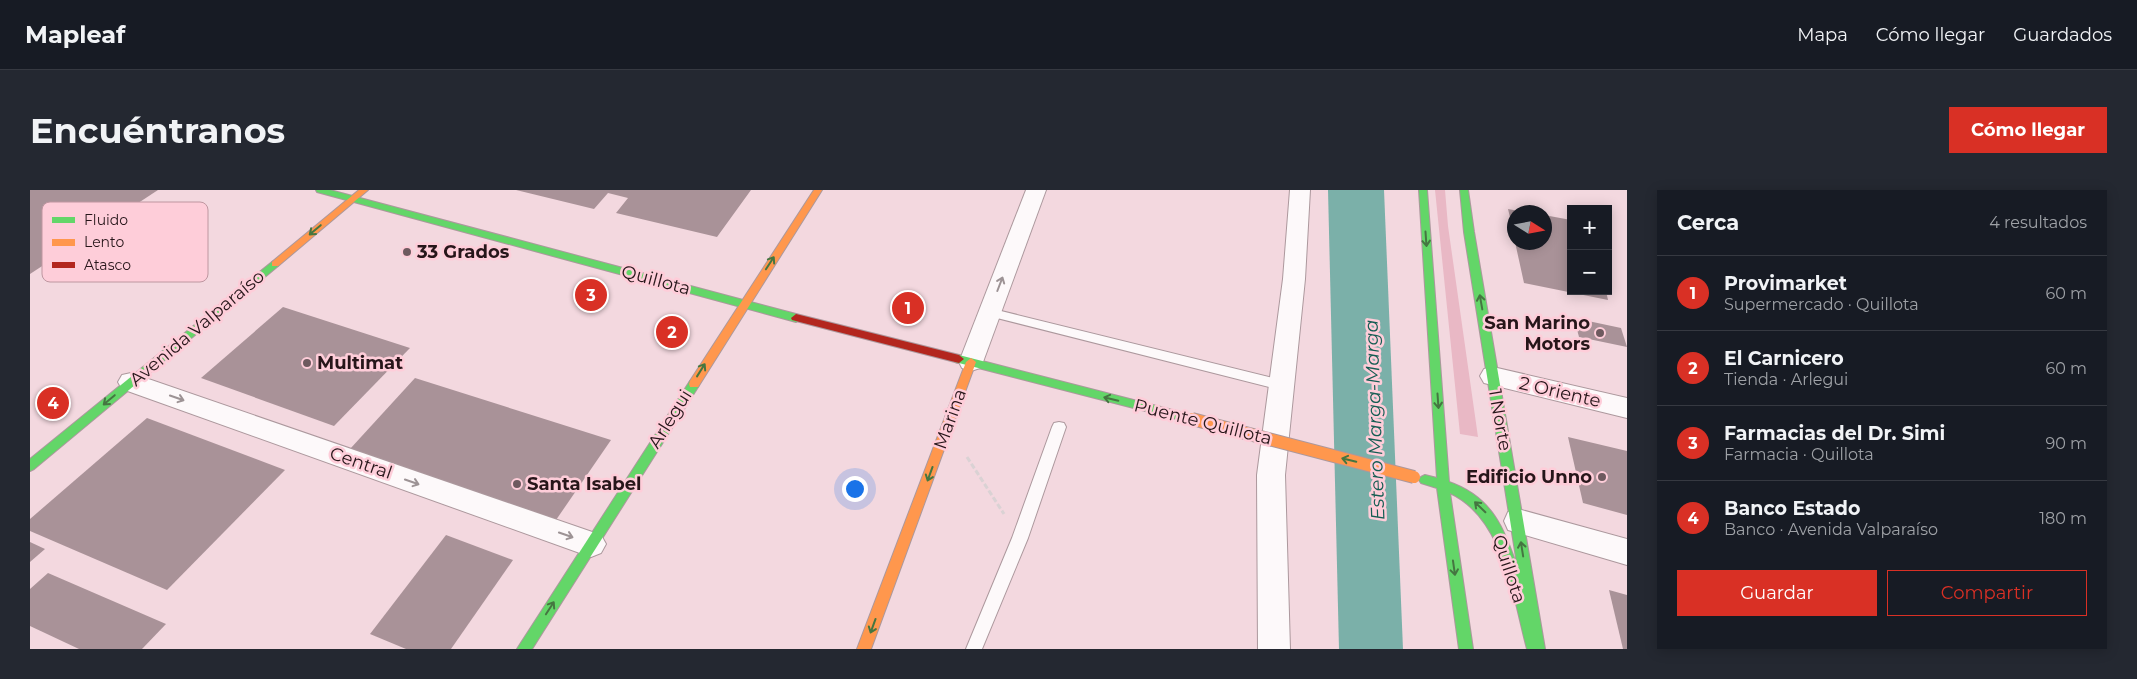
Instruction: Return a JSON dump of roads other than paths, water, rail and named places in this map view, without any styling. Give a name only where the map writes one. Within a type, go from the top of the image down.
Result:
[{"type":"main road","name":"Quillota","points":[[320,190],[743,304],[982,365]]},
{"type":"main road","name":"Avenida Valparaíso","points":[[30,466],[364,190]]},
{"type":"main road","name":"Arlegui","points":[[524,649],[743,304],[818,190]]},
{"type":"main road","points":[[1423,190],[1443,485],[1466,649]]},
{"type":"main road","name":"1 Norte","points":[[1464,190],[1468,232],[1518,521],[1536,649]]},
{"type":"main road","name":"Marina","points":[[864,649],[947,427],[982,365]]},
{"type":"main road","name":"Puente Quillota","points":[[982,365],[1414,476]]},
{"type":"main road","name":"Quillota","points":[[1414,476],[1443,485],[1481,506],[1498,533],[1536,649]]},
{"type":"street","name":"Marina","points":[[982,365],[988,312],[1036,190]]},
{"type":"street","points":[[1274,649],[1271,475],[1294,279],[1300,190]]},
{"type":"street","name":"2 Oriente","points":[[1493,376],[1627,408]]},
{"type":"street","name":"Central","points":[[130,382],[591,544]]},
{"type":"street","points":[[1518,521],[1627,552]]},
{"type":"lane","points":[[988,312],[1281,385]]},
{"type":"lane","points":[[974,649],[1020,538],[1059,427]]},
{"type":"water","name":"Estero Marga-Marga","points":[[1328,190],[1384,190],[1403,649],[1339,649]]},
{"type":"place","name":"33 Grados","points":[[407,252]]},
{"type":"place","name":"Farmacias del Dr. Simi","points":[[591,295]]},
{"type":"place","name":"Provimarket","points":[[908,308]]},
{"type":"place","name":"El Carnicero","points":[[672,332]]},
{"type":"place","name":"San Marino Motors","points":[[1600,333]]},
{"type":"place","name":"Multimat","points":[[307,363]]},
{"type":"place","name":"Banco Estado","points":[[53,403]]},
{"type":"place","name":"Edificio Unno","points":[[1602,477]]},
{"type":"place","name":"Santa Isabel","points":[[517,484]]}]
